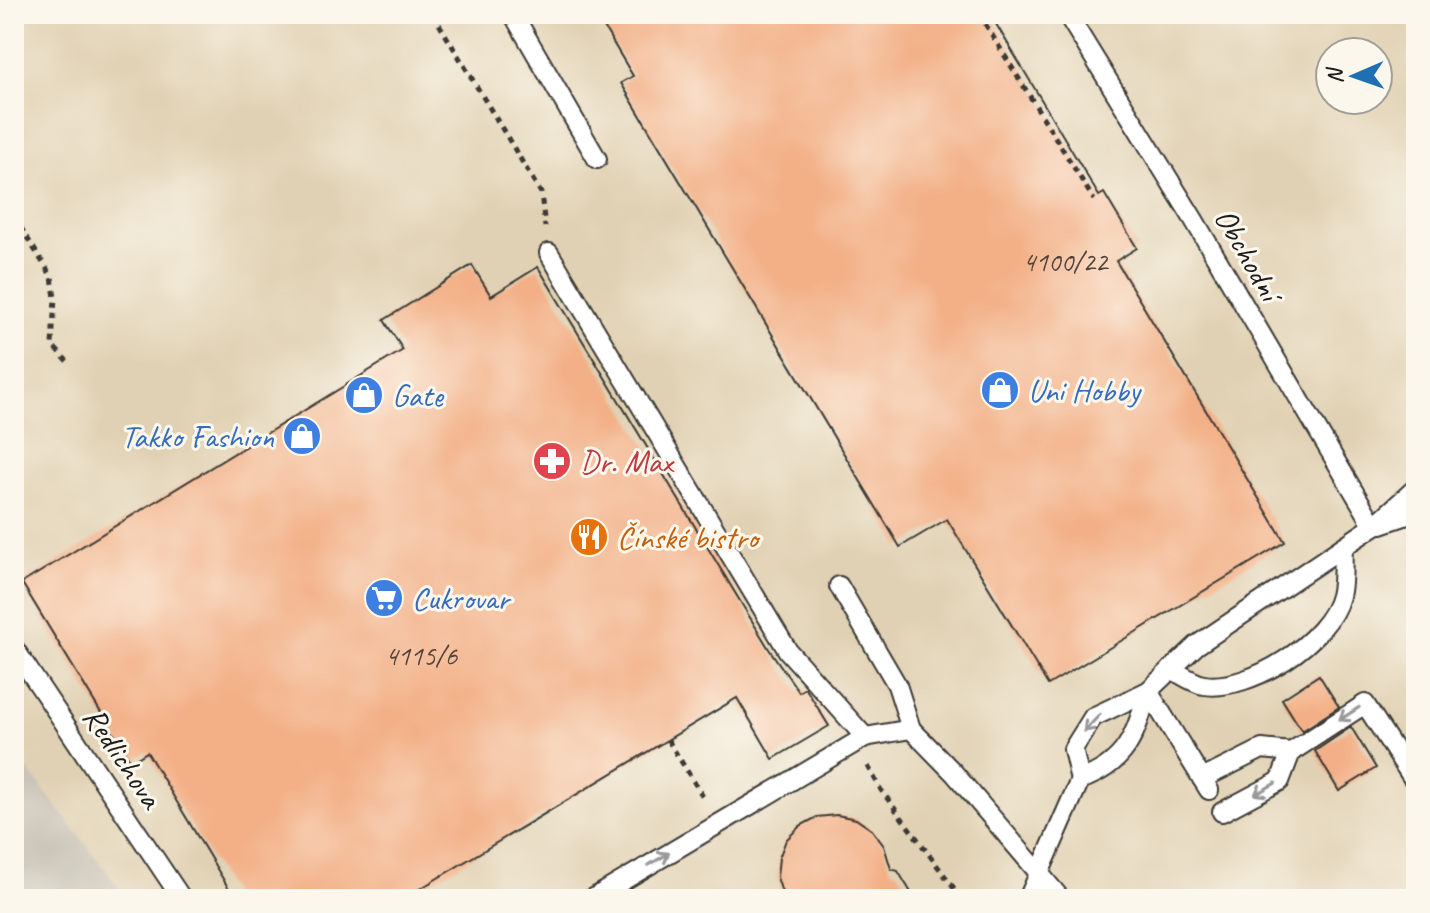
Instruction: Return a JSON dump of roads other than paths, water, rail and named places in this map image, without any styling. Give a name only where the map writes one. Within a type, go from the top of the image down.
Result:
[{"type":"lane","points":[[513,14],[597,159]]},
{"type":"lane","name":"Obchodní","points":[[1067,14],[1194,220],[1374,526]]},
{"type":"lane","points":[[549,253],[788,651],[865,737]]},
{"type":"lane","points":[[1028,899],[1080,780],[1073,749],[1093,717],[1148,691],[1197,645],[1374,526],[1416,488]]},
{"type":"lane","points":[[1374,526],[1416,512]]},
{"type":"lane","points":[[1171,669],[1202,685],[1219,684],[1244,679],[1302,649],[1324,628],[1340,596],[1343,547]]},
{"type":"lane","points":[[839,586],[897,685],[911,729],[954,773],[1061,899]]},
{"type":"lane","name":"Redlichova","points":[[14,648],[182,899]]},
{"type":"lane","points":[[1080,780],[1106,770],[1114,761],[1136,731],[1148,691]]},
{"type":"lane","points":[[1148,691],[1205,784],[1262,749],[1291,752]]},
{"type":"lane","points":[[1222,812],[1280,781],[1291,752],[1365,704],[1412,777]]},
{"type":"lane","points":[[592,899],[865,737],[911,729]]},
{"type":"place","name":"Uni Hobby","points":[[1000,390]]},
{"type":"place","name":"Gate","points":[[364,395]]},
{"type":"place","name":"Takko Fashion","points":[[302,436]]},
{"type":"place","name":"Dr. Max","points":[[552,461]]},
{"type":"place","name":"Čínské bistro","points":[[589,537]]},
{"type":"place","name":"Cukrovar","points":[[384,598]]}]
